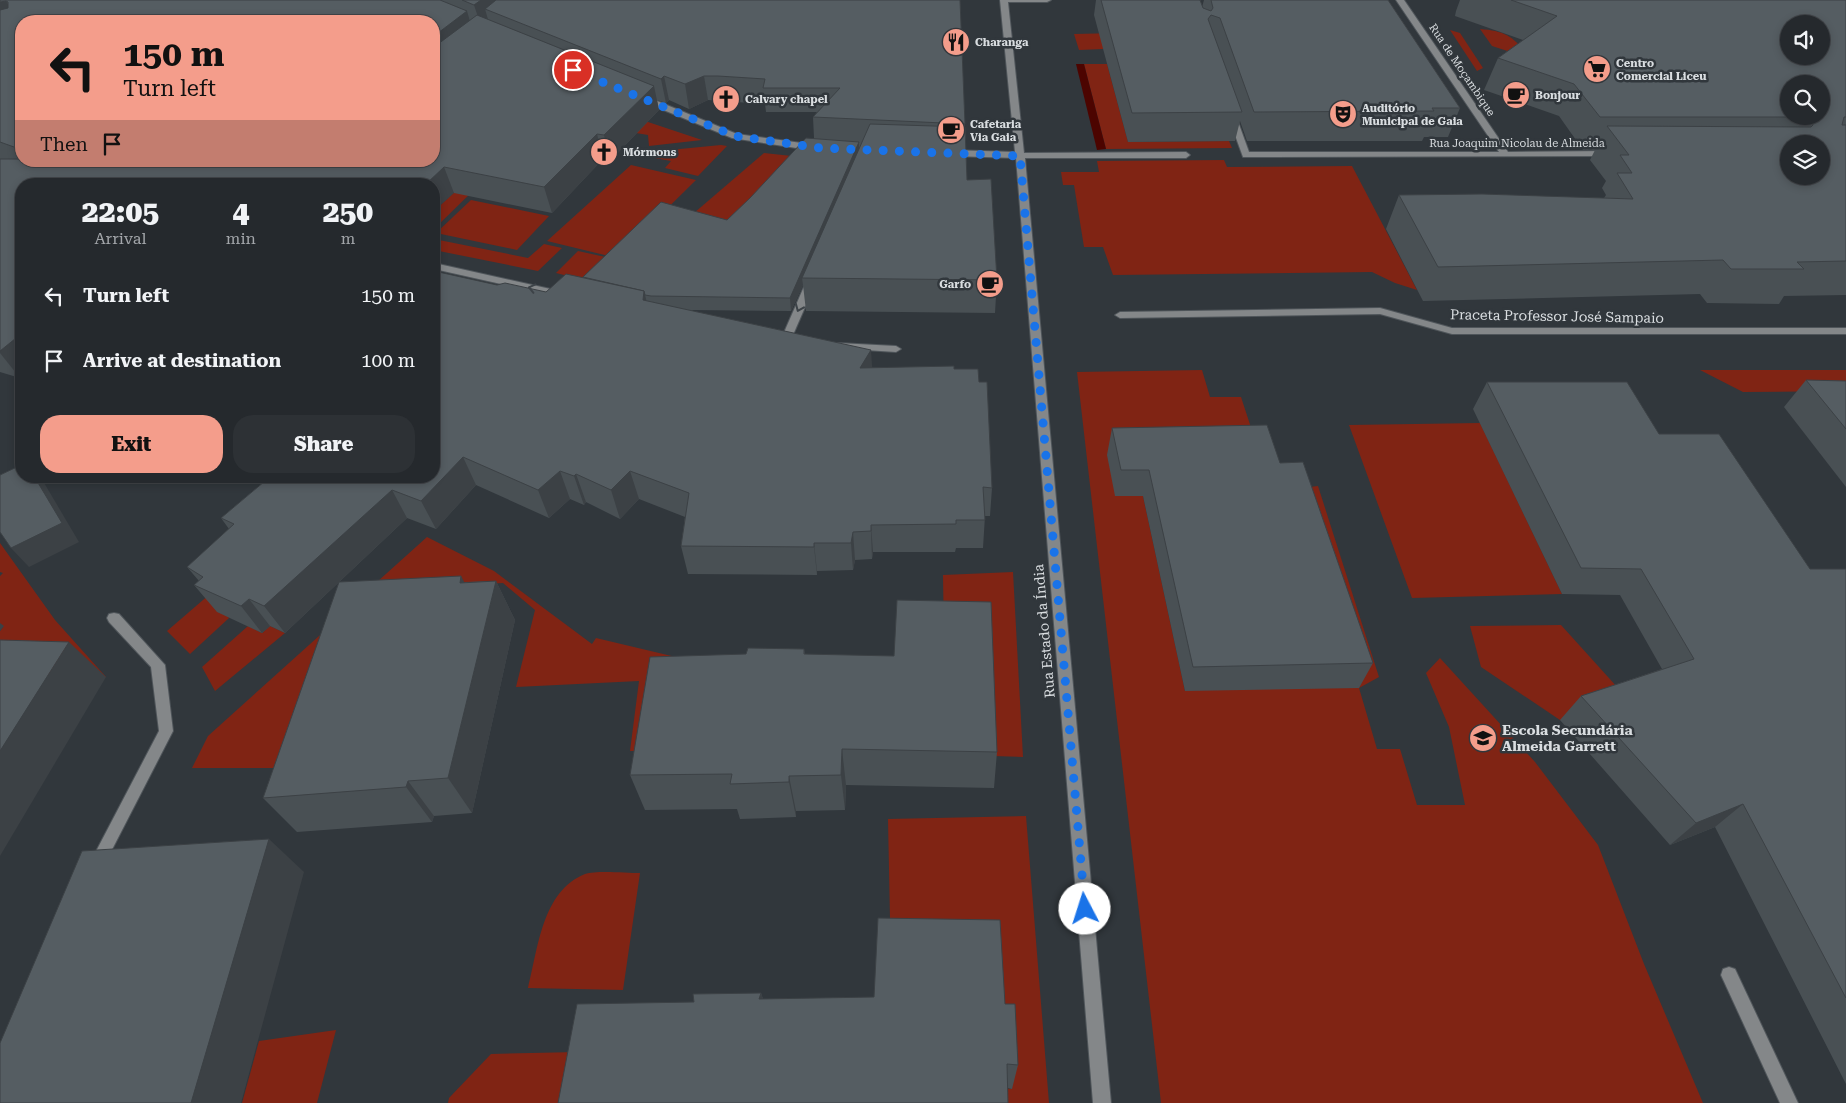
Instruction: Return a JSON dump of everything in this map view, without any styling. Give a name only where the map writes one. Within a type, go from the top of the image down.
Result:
[{"type":"street","points":[[1004,0],[1047,0]]},
{"type":"street","name":"Rua Estado da Índia","points":[[1004,0],[1020,156],[1036,364],[1102,1103]]},
{"type":"street","name":"Rua de Moçambique","points":[[1400,0],[1505,154]]},
{"type":"street","points":[[636,96],[735,136],[830,149]]},
{"type":"street","name":"Rua Joaquim Nicolau de Almeida","points":[[1230,110],[1246,155],[1623,154]]},
{"type":"street","points":[[938,153],[1020,156],[1186,155]]},
{"type":"street","points":[[440,267],[580,298]]},
{"type":"street","points":[[784,343],[816,270]]},
{"type":"street","name":"Praceta Professor José Sampaio","points":[[1120,315],[1380,311],[1452,331],[1846,331]]},
{"type":"street","points":[[831,346],[896,349]]},
{"type":"street","points":[[88,880],[166,731],[158,665],[114,618]]},
{"type":"street","points":[[1728,975],[1789,1103]]},
{"type":"shaded area","points":[[1480,29],[1496,31],[1508,36],[1528,56],[1492,46]]},
{"type":"shaded area","points":[[1450,30],[1460,33],[1483,68],[1477,71]]},
{"type":"shaded area","points":[[1119,33],[1103,49],[1079,50],[1074,34]]},
{"type":"shaded area","points":[[1076,64],[1084,64],[1106,149],[1097,150]]},
{"type":"shaded area","points":[[1084,64],[1107,64],[1128,142],[1229,141],[1232,148],[1106,149]]},
{"type":"shaded area","points":[[642,120],[702,140],[649,146],[648,135],[630,132]]},
{"type":"shaded area","points":[[727,146],[698,176],[665,168],[671,161],[649,157],[649,152]]},
{"type":"shaded area","points":[[764,153],[801,157],[737,225],[694,213]]},
{"type":"shaded area","points":[[1224,160],[1227,167],[1352,166],[1417,290],[1395,283],[1372,272],[1113,275],[1103,247],[1084,247],[1074,185],[1063,185],[1061,172],[1099,172],[1097,161]]},
{"type":"shaded area","points":[[631,165],[696,180],[617,258],[547,241]]},
{"type":"shaded area","points":[[462,185],[477,187],[440,223],[440,205]]},
{"type":"shaded area","points":[[471,200],[549,216],[517,250],[440,234],[440,229]]},
{"type":"shaded area","points":[[440,240],[528,258],[544,244],[562,248],[538,271],[440,251]]},
{"type":"shaded area","points":[[578,251],[619,260],[596,283],[556,273]]},
{"type":"shaded area","points":[[1202,370],[1210,397],[1241,397],[1259,452],[1115,496],[1143,496],[1185,691],[1293,489],[1318,486],[1379,677],[1359,688],[1377,749],[1400,749],[1417,805],[1465,805],[1449,727],[1426,673],[1440,658],[1535,762],[1598,845],[1644,964],[1703,1103],[1161,1103],[1077,372]]},
{"type":"shaded area","points":[[1700,370],[1846,370],[1846,391],[1743,392]]},
{"type":"shaded area","points":[[1480,423],[1562,594],[1412,598],[1349,425]]},
{"type":"shaded area","points":[[427,537],[494,571],[592,644],[596,638],[680,658],[654,751],[630,751],[639,681],[516,687],[535,610],[503,583],[367,591]]},
{"type":"shaded area","points":[[0,543],[55,620],[106,677],[0,675],[0,631],[3,627],[0,626],[0,576],[3,573],[0,572]]},
{"type":"shaded area","points":[[1013,572],[1023,757],[992,756],[944,640],[943,575]]},
{"type":"shaded area","points":[[210,594],[229,618],[190,654],[167,631]]},
{"type":"shaded area","points":[[339,618],[285,768],[192,768],[208,736]]},
{"type":"shaded area","points":[[1561,625],[1627,698],[1560,720],[1481,667],[1470,626]]},
{"type":"shaded area","points":[[248,626],[262,633],[270,626],[285,633],[215,691],[202,667]]},
{"type":"shaded area","points":[[1026,816],[1049,1103],[1002,1103],[1002,1088],[1012,1089],[946,949],[945,919],[890,919],[888,819]]},
{"type":"shaded area","points":[[604,872],[640,873],[623,990],[528,988],[544,923],[559,894],[571,882],[585,874]]},
{"type":"shaded area","points":[[336,1030],[317,1103],[242,1103],[259,1041]]},
{"type":"shaded area","points":[[578,1052],[568,1103],[448,1103],[449,1098],[491,1054]]},
{"type":"building","points":[[0,0],[440,0],[467,11],[440,31],[440,15],[15,15],[15,147],[0,142],[0,10],[8,8],[8,2],[0,2]]},
{"type":"building","points":[[462,0],[481,0],[474,5]]},
{"type":"building","points":[[496,0],[960,0],[965,124],[813,117],[840,88],[763,88],[765,79],[718,76],[704,76],[685,84],[664,76],[661,79],[485,9]]},
{"type":"building","points":[[1101,0],[1200,0],[1203,8],[1211,11],[1213,8],[1211,0],[1388,0],[1460,108],[1432,108],[1434,111],[1254,112],[1220,18],[1211,15],[1208,19],[1242,112],[1132,113]]},
{"type":"building","points":[[1511,0],[1846,0],[1846,117],[1844,117],[1842,125],[1846,125],[1846,261],[1797,262],[1804,269],[1731,269],[1723,260],[1438,267],[1399,195],[1482,194],[1633,199],[1617,173],[1632,173],[1620,155],[1629,155],[1607,126],[1811,127],[1813,125],[1830,125],[1830,75],[1780,75],[1780,117],[1600,117],[1574,84],[1498,58],[1557,16]]},
{"type":"building","points":[[477,15],[654,86],[604,135],[597,134],[544,187],[444,167],[432,178],[15,178],[15,339],[0,351],[0,159],[15,159],[15,167],[440,167],[440,43]]},
{"type":"building","points":[[870,124],[965,127],[967,180],[991,179],[997,280],[802,278]]},
{"type":"building","points":[[806,138],[859,142],[790,298],[651,296],[645,295],[644,291],[583,277],[661,202],[727,220]]},
{"type":"building","points":[[440,272],[497,285],[505,283],[546,292],[566,274],[644,291],[643,300],[871,350],[860,368],[954,366],[954,369],[978,369],[979,382],[987,382],[992,488],[983,487],[985,520],[956,520],[956,524],[871,525],[871,531],[853,532],[851,543],[814,543],[814,547],[681,546],[689,493],[630,471],[611,490],[576,474],[574,476],[560,471],[538,490],[463,457],[440,481]]},
{"type":"building","points":[[1806,380],[1846,381],[1846,429]]},
{"type":"building","points":[[1487,382],[1627,382],[1659,434],[1719,434],[1810,569],[1846,569],[1846,998],[1743,804],[1696,823],[1581,696],[1694,659],[1641,569],[1581,568]]},
{"type":"building","points":[[1267,425],[1280,463],[1303,462],[1373,663],[1193,667],[1149,470],[1121,470],[1112,428]]},
{"type":"building","points":[[15,468],[15,483],[38,483],[62,523],[11,548],[0,532],[0,475]]},
{"type":"building","points":[[263,483],[438,483],[421,501],[392,490],[264,606],[249,599],[241,606],[194,585],[203,577],[187,567],[234,524],[221,518]]},
{"type":"building","points":[[461,576],[460,583],[496,581],[448,778],[408,781],[406,787],[263,798],[339,582]]},
{"type":"building","points":[[897,600],[991,602],[997,752],[842,749],[841,775],[789,776],[789,782],[730,784],[732,774],[630,775],[650,657],[746,654],[748,648],[804,649],[804,654],[894,656]]},
{"type":"building","points":[[0,640],[69,642],[0,751]]},
{"type":"building","points":[[269,839],[191,1103],[0,1103],[0,1043],[82,851]]},
{"type":"building","points":[[878,918],[1000,920],[1005,1004],[1015,1004],[1018,1065],[1007,1064],[1008,1103],[558,1103],[577,1004],[694,1002],[693,994],[761,993],[759,999],[874,997]]},
{"type":"place","name":"Charanga","points":[[956,42]]},
{"type":"place","name":"Centro Comercial Liceu","points":[[1597,69]]},
{"type":"place","name":"Bonjour","points":[[1516,95]]},
{"type":"place","name":"Calvary chapel","points":[[726,99]]},
{"type":"place","name":"Auditório Municipal de Gaia","points":[[1343,114]]},
{"type":"place","name":"Cafetaria Via Gaia","points":[[951,130]]},
{"type":"place","name":"Mórmons","points":[[604,152]]},
{"type":"place","name":"Garfo","points":[[990,284]]},
{"type":"place","name":"Escola Secundária Almeida Garrett","points":[[1483,738]]},
{"type":"route","points":[[573,70],[735,136],[820,148],[1020,156],[1036,364],[1085,909]]}]
